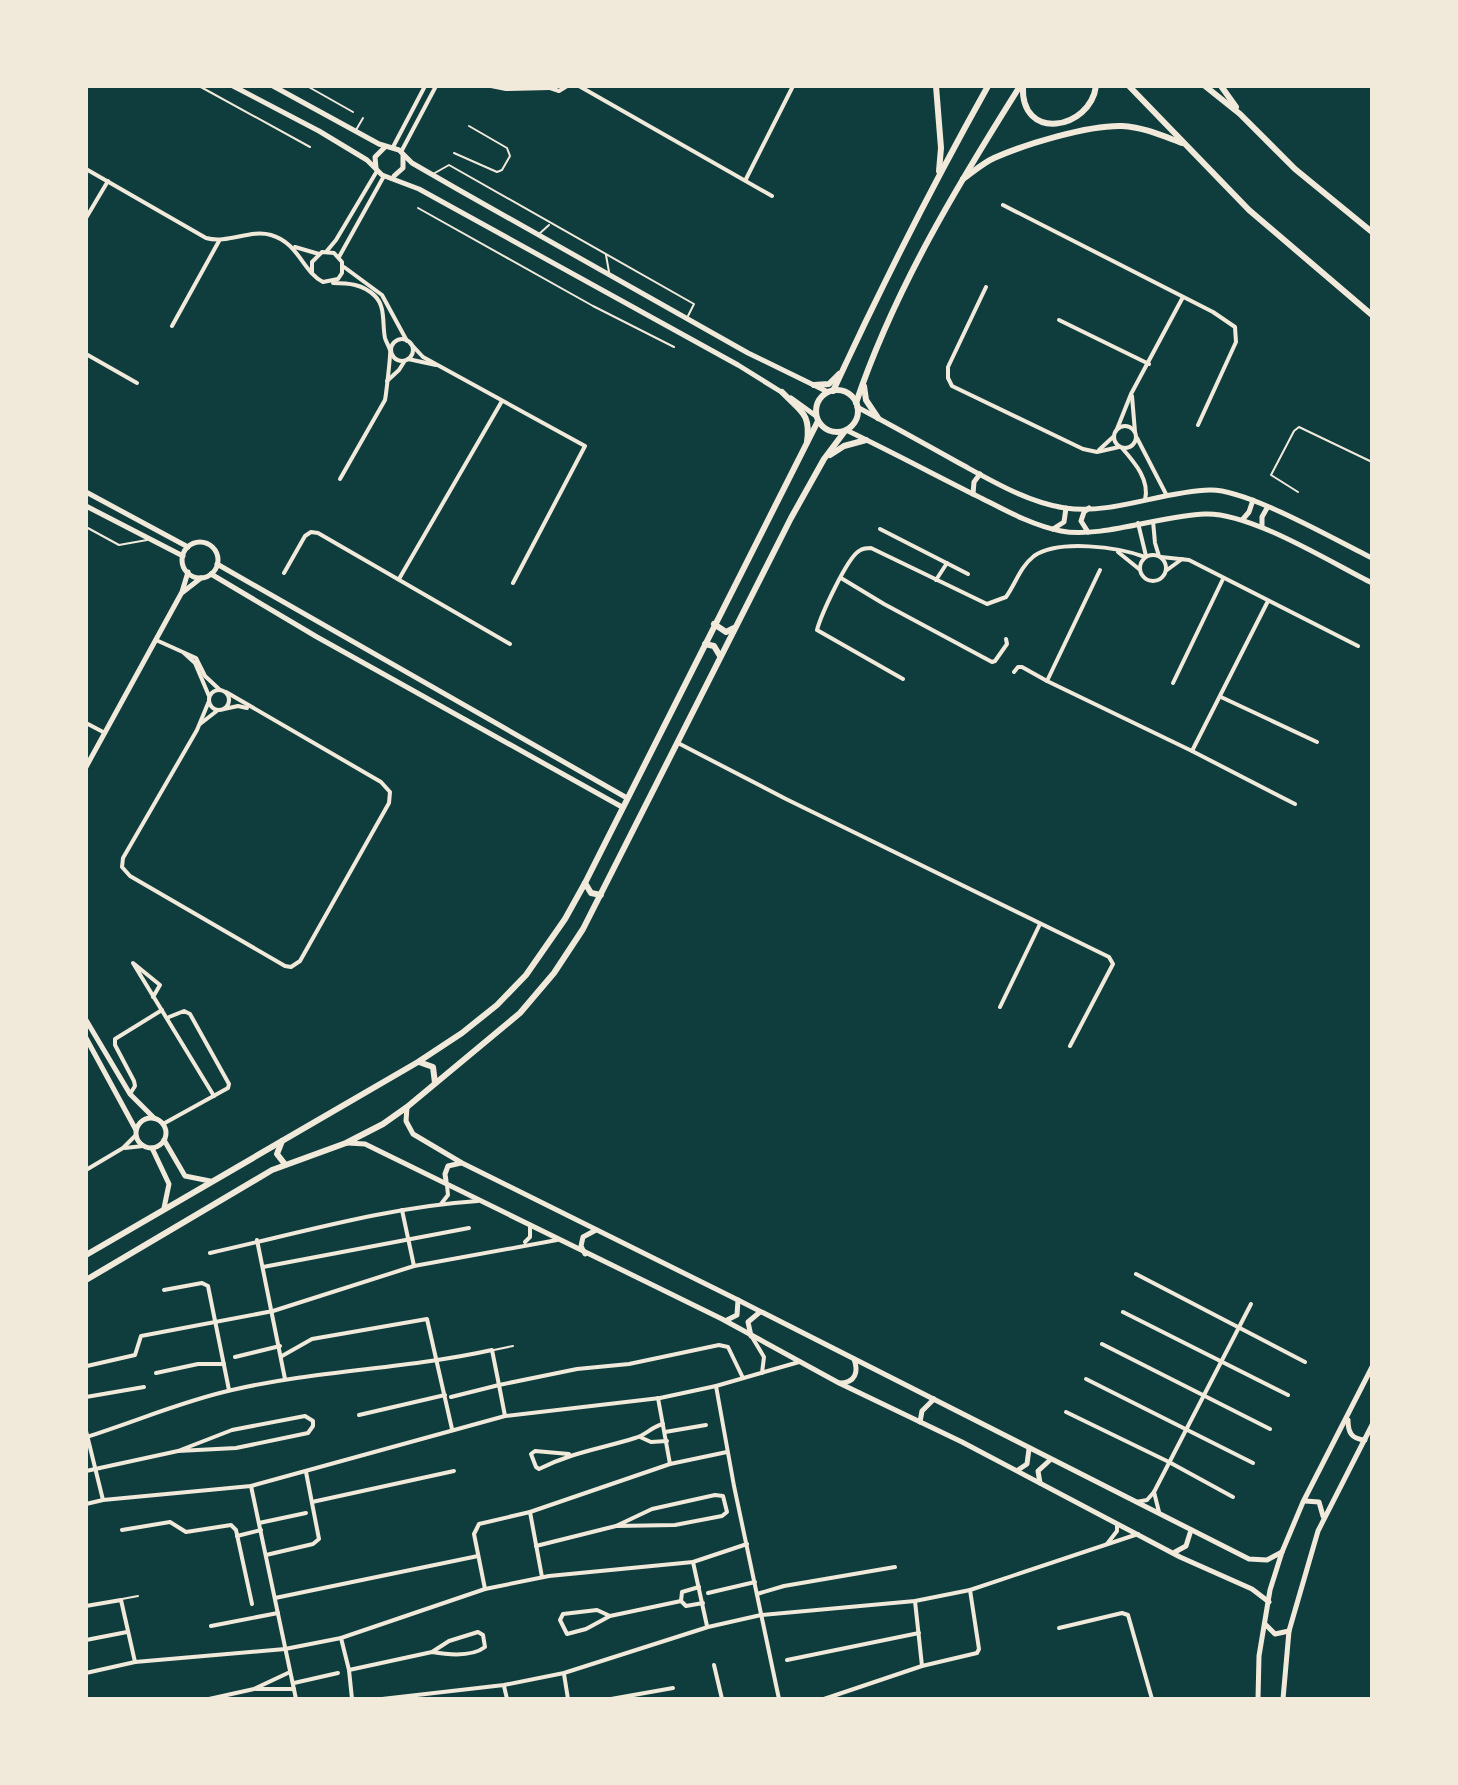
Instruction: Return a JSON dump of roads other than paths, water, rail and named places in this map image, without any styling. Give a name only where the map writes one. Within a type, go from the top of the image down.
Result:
[{"type":"main road","points":[[233,86],[319,131],[384,176],[392,177],[738,365],[782,392],[832,432],[845,430],[1014,515],[1072,533],[1207,513],[1242,519],[1372,583]]},
{"type":"main road","points":[[273,86],[355,132],[402,153],[412,163],[748,353],[814,385],[847,393],[856,405],[878,418],[1027,498],[1066,508],[1089,508],[1210,490],[1227,491],[1253,500],[1372,558]]},
{"type":"main road","points":[[936,86],[941,148],[939,174]]},
{"type":"main road","points":[[86,1255],[418,1062],[462,1033],[513,990],[549,944],[585,883],[807,446],[817,418],[818,402],[831,391],[843,369],[872,303],[988,86]]},
{"type":"main road","points":[[1022,86],[1024,105],[1031,116],[1037,121],[1054,123],[1071,120],[1087,108],[1096,86]]},
{"type":"main road","points":[[86,1280],[284,1163],[346,1143],[383,1124],[520,1013],[573,946],[824,459],[856,419],[856,405],[863,381],[931,235],[960,181],[1022,86]]},
{"type":"main road","points":[[1129,86],[1249,210],[1372,315]]},
{"type":"main road","points":[[1205,86],[1240,114],[1295,169],[1372,232]]},
{"type":"main road","points":[[1221,86],[1240,114]]},
{"type":"main road","points":[[960,181],[991,160],[1017,149],[1094,128],[1122,126],[1184,143]]},
{"type":"main road","points":[[377,170],[376,154],[389,147]]},
{"type":"main road","points":[[392,177],[403,168],[402,153]]},
{"type":"main road","points":[[738,365],[744,362],[748,353]]},
{"type":"main road","points":[[814,385],[829,384],[843,369]]},
{"type":"main road","points":[[863,381],[866,400],[878,418]]},
{"type":"main road","points":[[782,392],[809,422],[807,446]]},
{"type":"main road","points":[[824,459],[844,446],[866,440]]},
{"type":"main road","points":[[973,494],[974,482],[980,474]]},
{"type":"main road","points":[[86,492],[188,547]]},
{"type":"main road","points":[[1242,519],[1249,512],[1253,500]]},
{"type":"main road","points":[[86,506],[183,556]]},
{"type":"main road","points":[[1053,529],[1064,522],[1066,508]]},
{"type":"main road","points":[[1089,508],[1081,521],[1083,528],[1089,532]]},
{"type":"main road","points":[[1262,527],[1262,517],[1267,508]]},
{"type":"main road","points":[[182,592],[211,574],[217,564],[217,555],[209,545],[196,542],[188,547],[183,564],[188,572],[202,578]]},
{"type":"main road","points":[[217,564],[627,798]]},
{"type":"main road","points":[[86,767],[182,592],[188,572]]},
{"type":"main road","points":[[211,574],[317,637],[622,807]]},
{"type":"main road","points":[[714,624],[726,632],[735,628]]},
{"type":"main road","points":[[705,644],[714,646],[720,656]]},
{"type":"main road","points":[[585,883],[591,893],[601,895]]},
{"type":"main road","points":[[86,1020],[130,1094],[163,1124],[166,1132],[164,1140],[152,1148],[143,1146],[86,1038]]},
{"type":"main road","points":[[418,1062],[433,1067],[435,1083]]},
{"type":"main road","points":[[407,1107],[406,1121],[413,1134],[462,1163],[1249,1559],[1267,1560],[1282,1552]]},
{"type":"main road","points":[[136,1132],[144,1119],[154,1118]]},
{"type":"main road","points":[[164,1140],[185,1176],[210,1181]]},
{"type":"main road","points":[[282,1141],[277,1154],[284,1163]]},
{"type":"main road","points":[[346,1143],[365,1144],[722,1319],[839,1383],[1017,1470],[1174,1553],[1252,1589],[1269,1602]]},
{"type":"main road","points":[[152,1148],[169,1184],[164,1209]]},
{"type":"main road","points":[[446,1183],[448,1166],[462,1163]]},
{"type":"main road","points":[[585,1254],[581,1246],[583,1237],[597,1230]]},
{"type":"main road","points":[[722,1319],[735,1318],[738,1300]]},
{"type":"main road","points":[[752,1337],[748,1322],[760,1312]]},
{"type":"main road","points":[[839,1383],[848,1382],[855,1376],[857,1367],[854,1359]]},
{"type":"main road","points":[[1258,1699],[1259,1656],[1282,1552],[1303,1502],[1372,1367]]},
{"type":"main road","points":[[920,1422],[922,1411],[934,1399]]},
{"type":"main road","points":[[1350,1411],[1349,1433],[1365,1440]]},
{"type":"main road","points":[[1283,1699],[1289,1631],[1297,1597],[1323,1517],[1372,1425]]},
{"type":"main road","points":[[1017,1470],[1027,1464],[1029,1449]]},
{"type":"main road","points":[[1040,1483],[1038,1471],[1051,1459]]},
{"type":"main road","points":[[1303,1502],[1319,1502],[1323,1517]]},
{"type":"main road","points":[[1174,1553],[1186,1546],[1191,1530]]},
{"type":"main road","points":[[1265,1624],[1275,1634],[1289,1631]]},
{"type":"street","points":[[389,147],[425,86]]},
{"type":"street","points":[[402,153],[436,86]]},
{"type":"street","points":[[491,86],[506,89],[549,87],[556,91],[580,87],[772,196]]},
{"type":"street","points":[[746,179],[793,86]]},
{"type":"street","points":[[409,116],[417,121]]},
{"type":"street","points":[[86,169],[206,238],[219,241],[271,235],[292,247],[319,254],[326,252],[336,240],[377,170]]},
{"type":"street","points":[[339,257],[384,176]]},
{"type":"street","points":[[86,218],[108,181]]},
{"type":"street","points":[[1003,205],[1235,327],[1237,335],[1198,425]]},
{"type":"street","points":[[172,326],[219,241]]},
{"type":"street","points":[[292,247],[319,281],[357,285],[376,297],[382,308],[386,343],[394,358],[438,365]]},
{"type":"street","points":[[326,252],[339,257],[343,265],[382,295],[409,342],[423,357],[585,446],[513,583]]},
{"type":"street","points":[[312,272],[312,262],[319,254]]},
{"type":"street","points":[[331,283],[340,276],[343,265]]},
{"type":"street","points":[[986,287],[948,367],[949,382],[956,389],[1083,449],[1097,452],[1133,445],[1135,434],[1131,394]]},
{"type":"street","points":[[1097,452],[1117,429],[1131,394],[1183,297]]},
{"type":"street","points":[[1059,320],[1149,364]]},
{"type":"street","points":[[340,479],[385,400],[389,389],[387,381],[392,345],[397,340],[409,342]]},
{"type":"street","points":[[387,381],[412,353],[409,342]]},
{"type":"street","points":[[86,354],[137,383]]},
{"type":"street","points":[[399,579],[502,401]]},
{"type":"street","points":[[1117,429],[1127,426],[1135,434],[1167,496]]},
{"type":"street","points":[[1113,436],[1136,464],[1147,491],[1145,500]]},
{"type":"street","points":[[1153,521],[1155,543],[1166,562],[1166,571]]},
{"type":"street","points":[[1138,523],[1146,557],[1140,570]]},
{"type":"street","points":[[880,529],[968,574]]},
{"type":"street","points":[[284,573],[302,540],[311,532],[318,533],[510,644]]},
{"type":"street","points":[[903,679],[818,631],[817,627],[840,578],[856,553],[868,548],[987,604],[1006,597],[1020,570],[1038,554],[1069,546],[1146,557],[1184,558],[1358,646]]},
{"type":"street","points":[[1116,551],[1140,570],[1144,578],[1153,581],[1184,558]]},
{"type":"street","points":[[936,580],[947,563]]},
{"type":"street","points":[[1047,681],[1100,570]]},
{"type":"street","points":[[840,578],[992,662],[1007,644],[1006,639]]},
{"type":"street","points":[[1173,683],[1223,579]]},
{"type":"street","points":[[1192,751],[1268,601]]},
{"type":"street","points":[[156,640],[196,658],[205,676],[220,690],[381,782],[390,792],[389,803],[300,961],[291,967],[130,876],[123,869],[123,858],[198,726],[209,699],[220,690]]},
{"type":"street","points":[[182,651],[195,663],[213,709],[238,706],[253,710]]},
{"type":"street","points":[[1014,672],[1022,667],[1295,804]]},
{"type":"street","points":[[198,726],[230,701],[226,692]]},
{"type":"street","points":[[1221,696],[1317,742]]},
{"type":"street","points":[[86,723],[105,733]]},
{"type":"street","points":[[677,742],[1109,957],[1113,962],[1070,1046]]},
{"type":"street","points":[[1372,827],[1372,839]]},
{"type":"street","points":[[1000,1007],[1040,924]]},
{"type":"street","points":[[153,997],[159,983],[133,963],[153,997],[168,1018],[214,1096]]},
{"type":"street","points":[[130,1094],[135,1086],[134,1081],[115,1045],[115,1039],[162,1010]]},
{"type":"street","points":[[163,1124],[228,1088],[228,1082],[190,1014],[184,1011],[168,1018]]},
{"type":"street","points":[[86,1170],[123,1148],[136,1132]]},
{"type":"street","points":[[123,1148],[143,1146]]},
{"type":"street","points":[[441,1204],[448,1195],[446,1183]]},
{"type":"street","points":[[210,1253],[402,1209],[480,1201]]},
{"type":"street","points":[[402,1209],[414,1266]]},
{"type":"street","points":[[519,1245],[529,1239],[530,1226]]},
{"type":"street","points":[[263,1267],[469,1228]]},
{"type":"street","points":[[257,1240],[285,1379]]},
{"type":"street","points":[[87,1366],[135,1355],[141,1336],[273,1311],[414,1266],[557,1240]]},
{"type":"street","points":[[1136,1274],[1305,1362]]},
{"type":"street","points":[[164,1290],[206,1285],[229,1390]]},
{"type":"street","points":[[1136,1502],[1147,1500],[1154,1492],[1251,1304]]},
{"type":"street","points":[[1123,1312],[1288,1395]]},
{"type":"street","points":[[282,1356],[312,1339],[425,1319],[430,1323],[448,1396],[452,1429]]},
{"type":"street","points":[[752,1337],[764,1357],[762,1373]]},
{"type":"street","points":[[1102,1344],[1270,1429]]},
{"type":"street","points":[[359,1415],[577,1369],[629,1364],[719,1345],[728,1347],[743,1378]]},
{"type":"street","points":[[235,1357],[280,1346]]},
{"type":"street","points":[[103,1500],[86,1435],[229,1390],[285,1379],[438,1362],[492,1350],[505,1416]]},
{"type":"street","points":[[86,1504],[251,1486],[505,1416],[658,1398],[716,1386],[801,1362]]},
{"type":"street","points":[[156,1373],[198,1364],[224,1364]]},
{"type":"street","points":[[1086,1379],[1253,1463]]},
{"type":"street","points":[[716,1386],[779,1699]]},
{"type":"street","points":[[86,1397],[144,1387]]},
{"type":"street","points":[[658,1398],[670,1464]]},
{"type":"street","points":[[1066,1412],[1233,1497]]},
{"type":"street","points":[[86,1471],[178,1451],[232,1430],[305,1416],[313,1421],[308,1433],[236,1448],[178,1451]]},
{"type":"street","points":[[569,1454],[535,1451],[531,1454],[537,1469],[569,1454],[640,1437],[650,1428],[663,1424]]},
{"type":"street","points":[[665,1432],[706,1425]]},
{"type":"street","points":[[640,1437],[651,1442],[667,1441]]},
{"type":"street","points":[[485,1589],[474,1534],[476,1526],[530,1512],[670,1464],[727,1452]]},
{"type":"street","points":[[312,1502],[454,1471]]},
{"type":"street","points":[[266,1555],[317,1542],[319,1534],[306,1472]]},
{"type":"street","points":[[251,1486],[296,1699]]},
{"type":"street","points":[[1154,1492],[1160,1515]]},
{"type":"street","points":[[536,1546],[616,1526],[652,1509],[715,1495],[723,1496],[727,1505],[727,1512],[722,1516],[676,1525],[616,1526]]},
{"type":"street","points":[[530,1512],[542,1577]]},
{"type":"street","points":[[259,1523],[306,1513]]},
{"type":"street","points":[[122,1530],[170,1522],[186,1532],[231,1525],[237,1536],[252,1604]]},
{"type":"street","points":[[1107,1544],[1117,1531],[1117,1522]]},
{"type":"street","points":[[237,1536],[261,1530]]},
{"type":"street","points":[[382,1699],[504,1685],[564,1673],[708,1627],[761,1615],[915,1601],[970,1590],[1140,1533]]},
{"type":"street","points":[[86,1673],[135,1662],[285,1649],[341,1638],[485,1589],[542,1577],[693,1562],[747,1544]]},
{"type":"street","points":[[275,1598],[478,1556]]},
{"type":"street","points":[[693,1562],[708,1627]]},
{"type":"street","points":[[757,1594],[784,1586],[895,1567]]},
{"type":"street","points":[[708,1593],[755,1582]]},
{"type":"street","points":[[681,1601],[682,1592],[699,1587]]},
{"type":"street","points":[[824,1699],[922,1666],[979,1652],[970,1590]]},
{"type":"street","points":[[86,1606],[121,1600],[135,1662]]},
{"type":"street","points":[[681,1601],[686,1606],[703,1603]]},
{"type":"street","points":[[610,1616],[597,1610],[563,1614],[560,1620],[567,1634],[586,1629],[610,1616],[681,1601]]},
{"type":"street","points":[[915,1601],[922,1666]]},
{"type":"street","points":[[211,1626],[278,1613]]},
{"type":"street","points":[[1059,1628],[1122,1613],[1128,1615],[1152,1699]]},
{"type":"street","points":[[86,1640],[127,1632]]},
{"type":"street","points":[[349,1670],[432,1652],[453,1655],[481,1651],[485,1647],[483,1635],[478,1632],[449,1641],[432,1652]]},
{"type":"street","points":[[787,1660],[919,1633]]},
{"type":"street","points":[[341,1638],[352,1699]]},
{"type":"street","points":[[714,1665],[722,1699]]},
{"type":"street","points":[[254,1689],[290,1672]]},
{"type":"street","points":[[209,1699],[254,1689],[293,1686],[338,1673]]},
{"type":"street","points":[[564,1673],[568,1699]]},
{"type":"street","points":[[504,1685],[507,1699]]},
{"type":"street","points":[[611,1699],[673,1688]]},
{"type":"lane","points":[[199,86],[310,147]]},
{"type":"lane","points":[[307,86],[353,112]]},
{"type":"lane","points":[[355,132],[363,118]]},
{"type":"lane","points":[[454,153],[497,172],[502,170],[510,156],[509,149],[469,126]]},
{"type":"lane","points":[[433,174],[449,165],[694,304],[687,317]]},
{"type":"lane","points":[[418,208],[593,306],[674,347]]},
{"type":"lane","points":[[539,234],[550,224]]},
{"type":"lane","points":[[606,255],[610,273]]},
{"type":"lane","points":[[1298,492],[1271,475],[1299,427],[1372,462]]},
{"type":"lane","points":[[86,527],[119,545],[147,540]]},
{"type":"lane","points":[[492,1350],[513,1346]]},
{"type":"lane","points":[[121,1600],[138,1596]]}]
